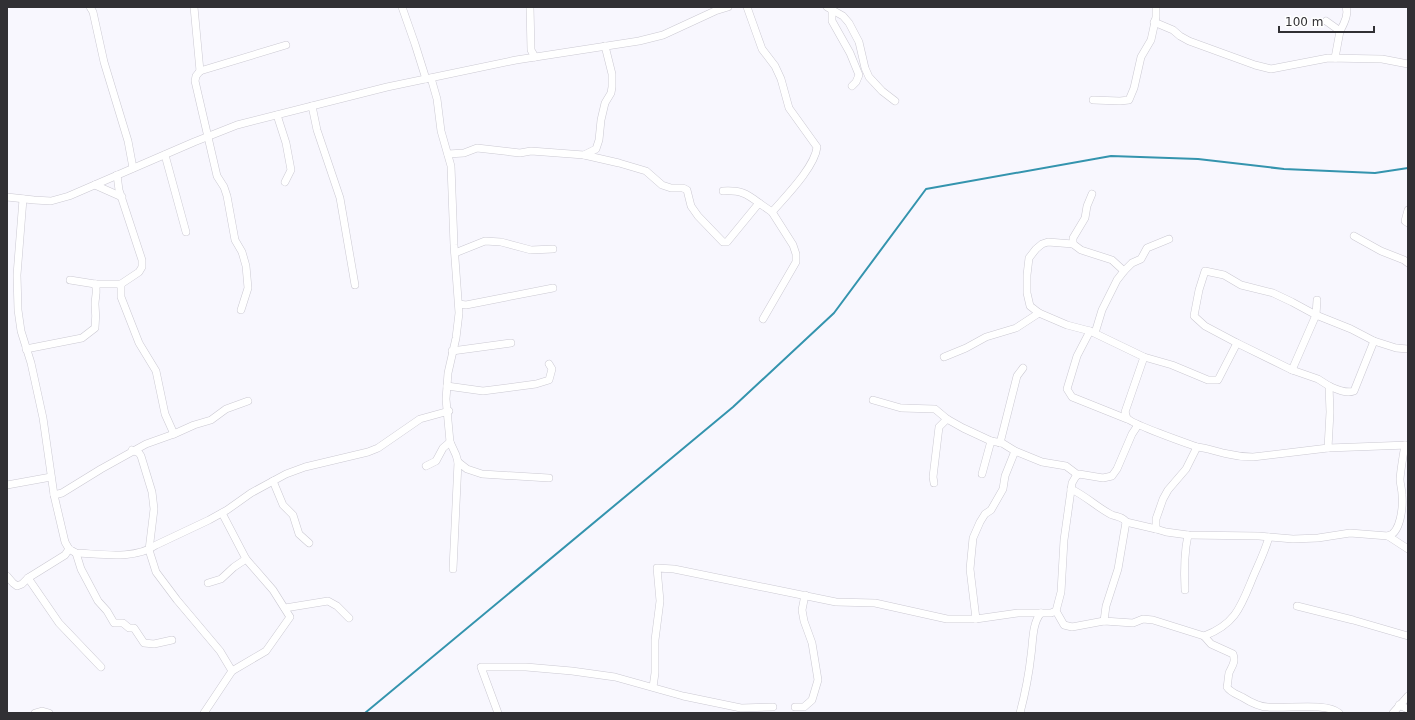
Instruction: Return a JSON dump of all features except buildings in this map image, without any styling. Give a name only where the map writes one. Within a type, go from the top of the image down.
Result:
[{"type":"street","points":[[90,7],[93,12],[104,62],[128,141],[133,168]]},
{"type":"street","points":[[194,7],[200,71]]},
{"type":"street","points":[[402,7],[437,99],[441,131],[451,166],[459,313],[448,373],[446,398],[450,442],[458,462],[453,569]]},
{"type":"street","points":[[530,7],[531,50],[535,57]]},
{"type":"street","points":[[7,197],[51,201],[69,196],[237,125],[428,78],[535,57],[639,41],[663,35],[715,11],[728,7]]},
{"type":"street","points":[[747,7],[762,49],[775,66],[781,79],[789,108],[817,147],[816,155],[804,174],[772,212]]},
{"type":"street","points":[[1093,100],[1129,100],[1134,88],[1141,57],[1151,40],[1156,17],[1156,7]]},
{"type":"street","points":[[1335,58],[1340,31],[1344,24],[1348,10],[1346,7]]},
{"type":"street","points":[[830,9],[832,21],[850,53],[859,75],[856,82],[852,86]]},
{"type":"street","points":[[830,9],[843,16],[859,42],[865,68],[869,77],[882,91],[895,101]]},
{"type":"street","points":[[1326,21],[1340,31]]},
{"type":"street","points":[[1154,22],[1173,30],[1189,41],[1271,69],[1310,61],[1335,58],[1382,59],[1408,64]]},
{"type":"street","points":[[241,310],[248,288],[246,266],[242,252],[236,240],[225,191],[217,176],[209,136],[195,81],[196,76],[200,71],[286,46]]},
{"type":"street","points":[[584,155],[596,149],[598,145],[605,103],[611,93],[612,74],[605,46]]},
{"type":"street","points":[[312,106],[317,130],[340,198],[355,285]]},
{"type":"street","points":[[277,115],[286,143],[291,170],[285,182]]},
{"type":"street","points":[[448,154],[464,153],[478,148],[520,152],[531,151],[584,155],[646,171],[662,185],[671,188],[684,188],[687,190],[690,206],[723,242],[727,242],[759,203]]},
{"type":"street","points":[[165,155],[186,232]]},
{"type":"street","points":[[70,280],[95,284],[121,284],[139,272],[142,267],[142,260],[119,190],[117,175]]},
{"type":"street","points":[[95,185],[122,197]]},
{"type":"street","points":[[724,191],[740,191],[772,212],[793,245],[796,254],[796,262],[763,319]]},
{"type":"street","points":[[1073,244],[1073,238],[1085,218],[1087,206],[1092,194]]},
{"type":"street","points":[[23,199],[18,275],[19,317],[21,331],[31,363],[43,418],[54,495],[65,542],[69,549],[76,553],[128,555],[149,550],[156,545],[163,543],[222,513],[251,493],[286,474],[305,467],[368,452],[378,448],[420,419],[448,412]]},
{"type":"street","points":[[1408,210],[1405,218],[1405,221],[1408,223]]},
{"type":"street","points":[[1354,236],[1381,252],[1404,260],[1408,263]]},
{"type":"street","points":[[1071,489],[1082,494],[1111,514],[1124,519],[1126,522],[1156,528],[1166,532],[1188,535],[1305,539],[1350,532],[1388,536],[1393,535],[1397,530],[1401,515],[1402,496],[1400,481],[1406,445],[1328,448],[1253,457],[1227,454],[1203,447],[1197,447],[1138,425],[1127,418],[1072,397],[1067,389],[1077,356],[1093,332],[1117,280],[1132,263],[1141,259],[1147,248],[1169,239]]},
{"type":"street","points":[[455,254],[485,241],[501,242],[531,250],[553,249]]},
{"type":"street","points":[[1124,271],[1112,260],[1081,250],[1073,244],[1048,242],[1042,244],[1036,249],[1030,258],[1027,275],[1027,293],[1030,306],[1039,313],[1067,325],[1093,332],[1144,357],[1172,365],[1208,380],[1218,380],[1237,343]]},
{"type":"street","points":[[1374,341],[1354,391],[1350,393],[1336,389],[1318,379],[1292,370],[1205,326],[1194,316],[1205,272],[1224,275],[1242,285],[1273,294],[1374,341],[1396,348],[1408,349]]},
{"type":"street","points":[[26,348],[82,338],[95,328],[95,303],[97,289],[95,284]]},
{"type":"street","points":[[121,284],[121,297],[139,343],[156,371],[165,414],[174,434]]},
{"type":"street","points":[[458,304],[466,305],[553,288]]},
{"type":"street","points":[[1292,370],[1316,315],[1317,300]]},
{"type":"street","points":[[944,358],[986,337],[1016,328],[1039,313]]},
{"type":"street","points":[[452,351],[511,343]]},
{"type":"street","points":[[1127,418],[1125,412],[1144,357]]},
{"type":"street","points":[[447,386],[483,390],[536,384],[549,380],[552,370],[549,364]]},
{"type":"street","points":[[1000,443],[1017,376],[1023,368]]},
{"type":"street","points":[[1328,448],[1330,412],[1329,386]]},
{"type":"street","points":[[54,495],[62,493],[132,450],[194,425],[211,420],[226,410],[248,400]]},
{"type":"street","points":[[873,400],[901,408],[935,409],[947,419],[991,441],[1000,443],[1042,462],[1066,466],[1078,475]]},
{"type":"street","points":[[934,483],[933,477],[939,427],[947,419]]},
{"type":"street","points":[[1138,425],[1132,434],[1117,469],[1112,476],[1103,478],[1084,474],[1078,475],[1072,482],[1064,540],[1061,592],[1056,611],[1064,625],[1072,627],[1104,621],[1133,623],[1143,619],[1153,620],[1204,636],[1211,644],[1233,654],[1235,658],[1227,687],[1229,691],[1251,702],[1267,707],[1324,707],[1334,709],[1339,713]]},
{"type":"street","points":[[982,474],[991,441]]},
{"type":"street","points":[[426,466],[436,461],[443,448],[450,442]]},
{"type":"street","points":[[1156,528],[1156,519],[1163,499],[1168,490],[1186,469],[1197,447]]},
{"type":"street","points":[[132,450],[139,453],[141,456],[152,492],[154,509],[149,550],[156,572],[177,600],[220,651],[232,671]]},
{"type":"street","points":[[976,619],[970,569],[973,538],[980,522],[985,514],[991,510],[1003,489],[1005,476],[1015,451]]},
{"type":"street","points":[[458,462],[467,469],[482,474],[549,478]]},
{"type":"street","points":[[7,485],[51,477]]},
{"type":"street","points":[[273,481],[283,505],[293,515],[299,534],[309,543]]},
{"type":"street","points":[[204,713],[232,671],[266,651],[290,617],[273,590],[246,559],[222,513]]},
{"type":"street","points":[[1104,621],[1106,606],[1118,569],[1126,522]]},
{"type":"street","points":[[1185,590],[1184,566],[1185,548],[1188,535]]},
{"type":"street","points":[[1388,536],[1408,549]]},
{"type":"street","points":[[1204,636],[1215,632],[1236,614],[1246,596],[1269,537]]},
{"type":"street","points":[[7,576],[17,586],[22,584],[28,578],[56,562],[65,555],[69,549]]},
{"type":"street","points":[[76,553],[81,569],[98,601],[107,611],[114,623],[123,623],[129,628],[134,628],[144,643],[154,644],[172,640]]},
{"type":"street","points":[[208,583],[221,579],[234,567],[246,559]]},
{"type":"street","points":[[653,687],[655,674],[655,640],[660,601],[657,568],[674,569],[836,602],[875,603],[948,619],[976,619],[1018,613],[1041,613],[1056,611]]},
{"type":"street","points":[[28,578],[59,623],[101,667]]},
{"type":"street","points":[[795,707],[804,707],[812,700],[816,691],[818,680],[812,643],[804,621],[802,610],[805,596]]},
{"type":"street","points":[[284,608],[328,601],[337,606],[349,618]]},
{"type":"street","points":[[1297,606],[1408,636]]},
{"type":"street","points":[[1020,713],[1031,656],[1035,624],[1041,613]]},
{"type":"street","points":[[498,713],[481,667],[526,667],[616,677],[683,696],[741,708],[774,707]]},
{"type":"street","points":[[1393,713],[1408,696]]},
{"type":"street","points":[[1399,705],[1408,709]]},
{"type":"street","points":[[35,713],[42,711],[49,713]]},
{"type":"waterway","points":[[365,713],[733,407],[834,313],[926,189],[1111,156],[1198,159],[1284,169],[1375,173],[1408,168]]}]
